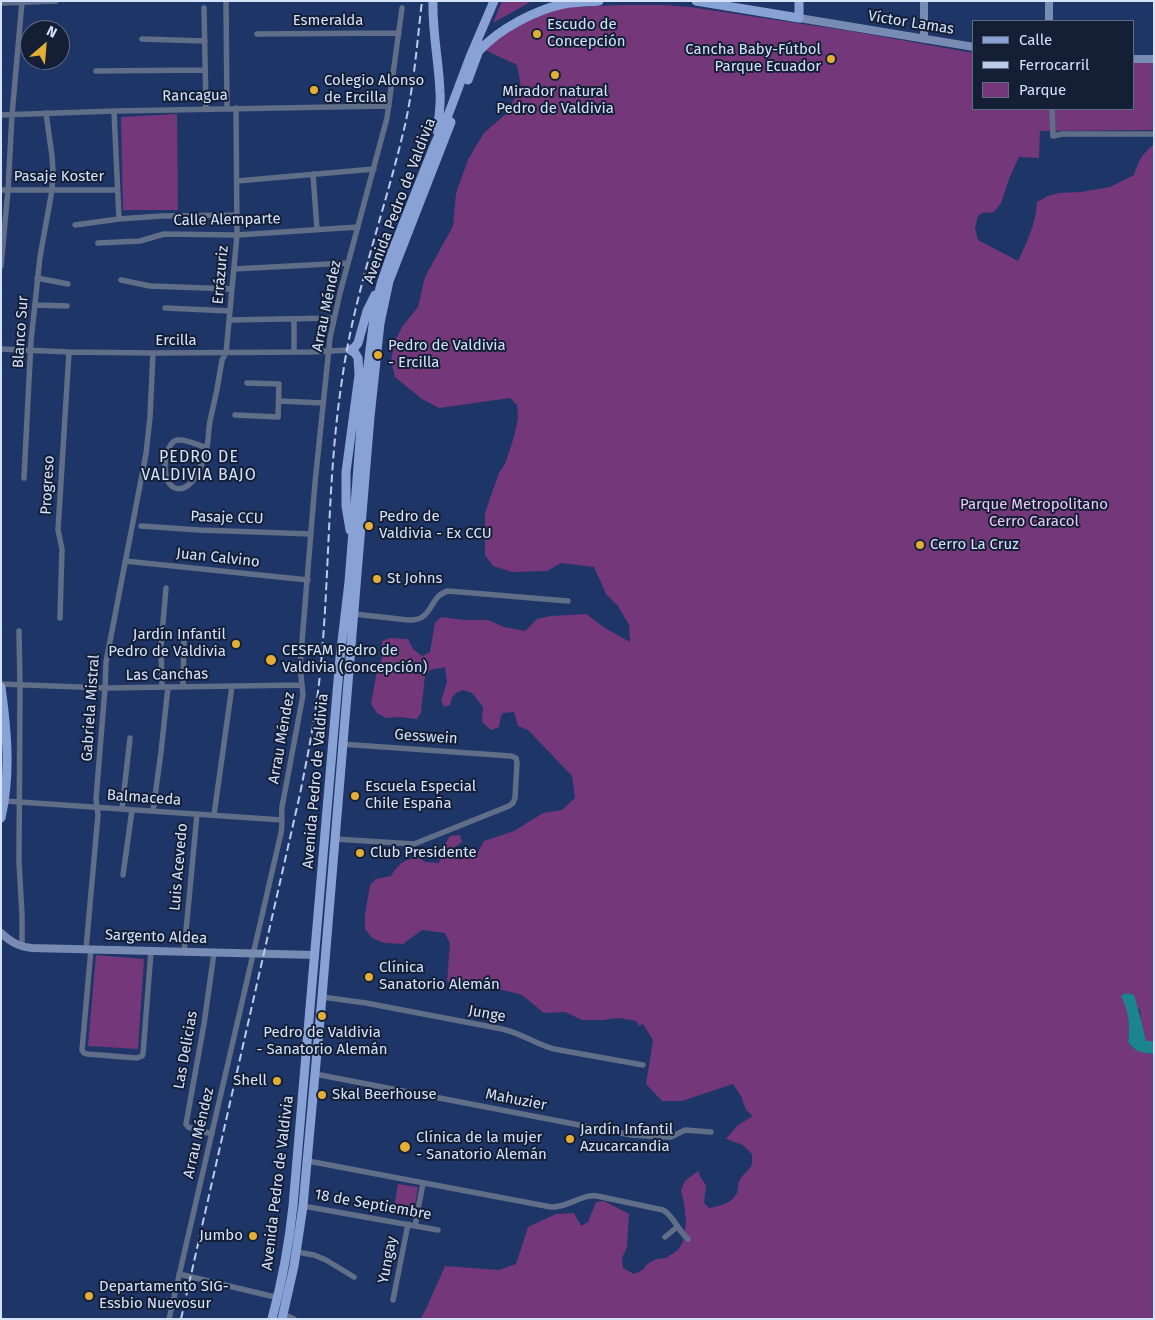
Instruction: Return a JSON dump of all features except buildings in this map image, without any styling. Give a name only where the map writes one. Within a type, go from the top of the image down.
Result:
[{"type":"main road","points":[[433,1],[440,101],[438,131],[434,146]]},
{"type":"main road","points":[[476,51],[494,1]]},
{"type":"main road","points":[[476,51],[499,1]]},
{"type":"main road","points":[[476,51],[502,30],[548,8],[565,4],[599,1]]},
{"type":"main road","name":"Víctor Lamas","points":[[696,1],[799,18]]},
{"type":"main road","points":[[799,1],[799,18]]},
{"type":"main road","name":"Avenida Pedro de Valdivia","points":[[283,1316],[297,1252],[304,1206],[354,614],[362,416],[374,317],[381,284],[392,252],[434,146],[476,51]]},
{"type":"main road","name":"Avenida Pedro de Valdivia","points":[[272,1319],[289,1240],[352,539],[360,497],[376,356],[385,296],[394,266],[456,109],[476,51]]},
{"type":"main road","points":[[352,539],[347,516],[346,486],[359,382],[358,358],[350,350],[358,343],[367,311],[381,284]]},
{"type":"main road","points":[[348,459],[362,416]]},
{"type":"main road","points":[[346,486],[360,497]]},
{"type":"main road","points":[[1,685],[7,751],[5,801],[1,818]]},
{"type":"main road","points":[[325,966],[321,959],[315,955],[326,949]]},
{"type":"main road","points":[[311,1002],[322,997]]},
{"type":"main road","points":[[305,1065],[315,1074]]},
{"type":"main road","points":[[298,1150],[303,1158],[308,1161]]},
{"type":"main road","points":[[296,1168],[308,1161]]},
{"type":"street","points":[[1,3],[56,1]]},
{"type":"street","points":[[226,1],[227,108]]},
{"type":"street","points":[[924,1],[924,39]]},
{"type":"street","points":[[1049,1],[1049,20]]},
{"type":"street","points":[[1,266],[5,190],[22,2]]},
{"type":"street","points":[[204,8],[206,109]]},
{"type":"street","name":"Arrau Méndez","points":[[169,1319],[282,833],[282,807],[303,695],[300,670],[330,338],[389,106],[402,8]]},
{"type":"street","name":"Víctor Lamas","points":[[799,18],[972,47]]},
{"type":"street","name":"Esmeralda","points":[[257,34],[399,33]]},
{"type":"street","points":[[142,39],[205,41]]},
{"type":"street","points":[[1135,59],[1154,59]]},
{"type":"street","points":[[96,71],[205,70]]},
{"type":"street","name":"Rancagua","points":[[1,115],[114,110],[389,106]]},
{"type":"street","name":"Errázuriz","points":[[207,448],[222,360],[226,353],[237,235],[236,108]]},
{"type":"street","points":[[114,110],[118,219]]},
{"type":"street","points":[[1052,110],[1053,136],[1062,134],[1154,134]]},
{"type":"street","name":"Blanco Sur","points":[[24,478],[37,278],[52,190],[52,156],[46,113]]},
{"type":"street","points":[[237,181],[374,169]]},
{"type":"street","points":[[313,174],[317,229]]},
{"type":"street","name":"Pasaje Koster","points":[[5,190],[117,190]]},
{"type":"street","points":[[75,225],[161,216],[237,215]]},
{"type":"street","name":"Calle Alemparte","points":[[98,243],[140,241],[164,234],[237,235],[358,227]]},
{"type":"street","points":[[234,269],[348,263]]},
{"type":"street","points":[[37,278],[68,284]]},
{"type":"street","points":[[120,280],[150,286],[232,289]]},
{"type":"street","points":[[35,305],[67,306]]},
{"type":"street","points":[[165,308],[230,311]]},
{"type":"street","points":[[294,318],[294,352]]},
{"type":"street","points":[[229,320],[334,318]]},
{"type":"street","name":"Ercilla","points":[[1,350],[226,353],[350,350]]},
{"type":"street","name":"Progreso","points":[[60,618],[62,549],[58,530],[69,352]]},
{"type":"street","name":"Gabriela Mistral","points":[[151,951],[142,1056],[137,1058],[84,1053],[82,1050],[98,815],[96,799],[107,655],[146,454],[152,398],[154,353]]},
{"type":"street","points":[[235,415],[278,417],[279,384],[247,383]]},
{"type":"street","points":[[279,401],[323,403]]},
{"type":"street","points":[[176,440],[182,440],[207,448],[190,485],[178,489],[169,484],[166,480],[165,469],[168,449],[171,443],[176,440]]},
{"type":"street","name":"Pasaje CCU","points":[[141,526],[311,534]]},
{"type":"street","name":"Juan Calvino","points":[[125,561],[308,580]]},
{"type":"street","points":[[153,811],[162,752],[165,687],[161,646],[166,588]]},
{"type":"street","points":[[354,614],[417,620],[428,612],[438,596],[448,591],[568,601]]},
{"type":"street","points":[[19,631],[19,862],[22,946]]},
{"type":"street","points":[[183,687],[184,638]]},
{"type":"street","name":"Las Canchas","points":[[1,685],[105,688],[302,685]]},
{"type":"street","points":[[214,815],[232,686]]},
{"type":"street","points":[[122,809],[130,738]]},
{"type":"street","name":"Gesswein","points":[[333,743],[513,756],[516,758],[517,763],[515,798],[509,806],[414,844],[335,839]]},
{"type":"street","name":"Balmaceda","points":[[5,801],[282,820]]},
{"type":"street","points":[[123,874],[132,810]]},
{"type":"street","name":"Luis Acevedo","points":[[184,952],[197,814]]},
{"type":"street","name":"Sargento Aldea","points":[[1,933],[10,941],[32,948],[315,955]]},
{"type":"street","name":"Las Delicias","points":[[212,1134],[188,1127],[186,1122],[214,952]]},
{"type":"street","name":"Junge","points":[[322,997],[366,1003],[502,1029],[554,1049],[644,1065]]},
{"type":"street","name":"Mahuzier","points":[[315,1074],[631,1135],[671,1137],[685,1130],[711,1132]]},
{"type":"street","points":[[308,1161],[551,1207],[562,1206],[586,1196],[597,1196],[663,1210],[668,1213],[688,1239]]},
{"type":"street","name":"Yungay","points":[[416,1226],[423,1183]]},
{"type":"street","name":"18 de Septiembre","points":[[304,1206],[438,1230]]},
{"type":"street","name":"Yungay","points":[[393,1300],[408,1224]]},
{"type":"street","points":[[665,1237],[677,1227]]},
{"type":"street","points":[[297,1252],[318,1256],[354,1277]]},
{"type":"street","points":[[179,1274],[287,1300]]},
{"type":"street","points":[[283,1316],[294,1319]]},
{"type":"green space","points":[[502,1],[532,1],[493,23]]},
{"type":"green space","name":"Parque Metropolitano Cerro Caracol","points":[[662,5],[690,7],[850,31],[972,53],[972,110],[1135,110],[1135,63],[1154,63],[1154,130],[1040,131],[1039,158],[1019,157],[1001,203],[994,212],[982,213],[978,216],[975,228],[978,240],[1018,261],[1033,225],[1037,202],[1059,193],[1081,192],[1110,187],[1134,175],[1141,158],[1154,144],[1154,1041],[1146,1041],[1141,1024],[1140,1010],[1122,996],[1128,1019],[1128,1042],[1139,1051],[1154,1054],[1154,1319],[420,1319],[445,1266],[499,1270],[516,1264],[528,1227],[556,1214],[574,1213],[581,1226],[588,1222],[596,1202],[604,1201],[629,1214],[627,1247],[622,1258],[623,1268],[634,1274],[644,1269],[646,1265],[656,1259],[666,1258],[678,1250],[683,1242],[686,1222],[681,1190],[685,1181],[698,1171],[706,1185],[704,1203],[709,1208],[725,1204],[735,1197],[740,1180],[752,1163],[752,1154],[743,1145],[726,1139],[738,1125],[753,1116],[746,1110],[741,1096],[733,1084],[682,1101],[662,1101],[646,1084],[653,1040],[643,1024],[639,1026],[636,1021],[619,1018],[582,1020],[565,1012],[544,1013],[522,995],[503,990],[483,991],[469,986],[459,992],[447,981],[450,944],[445,933],[422,930],[403,944],[385,943],[372,938],[365,929],[365,915],[370,885],[376,879],[391,876],[403,862],[420,858],[425,862],[439,863],[445,844],[450,836],[460,835],[462,842],[451,850],[460,860],[478,852],[484,841],[514,831],[543,813],[562,810],[575,798],[572,776],[528,730],[518,726],[514,712],[503,713],[499,727],[491,730],[482,722],[483,707],[472,693],[463,690],[457,692],[450,705],[444,707],[441,701],[447,682],[445,667],[430,670],[425,676],[421,713],[417,719],[386,718],[377,713],[371,704],[376,676],[382,657],[382,641],[390,638],[408,639],[413,649],[422,656],[430,652],[435,623],[441,617],[464,620],[488,620],[504,627],[525,631],[537,619],[551,616],[586,614],[605,628],[630,642],[629,625],[618,606],[606,594],[594,567],[561,563],[547,571],[512,572],[493,566],[485,555],[485,513],[514,437],[518,418],[517,405],[510,398],[439,408],[422,399],[395,377],[391,361],[395,341],[402,327],[418,307],[425,277],[453,226],[456,193],[468,160],[484,133],[506,114],[521,87],[517,65],[485,50],[514,26],[555,9]]},
{"type":"green space","points":[[177,114],[178,210],[123,210],[121,117]]},
{"type":"green space","points":[[96,955],[144,959],[138,1049],[88,1046]]},
{"type":"green space","points":[[398,1184],[418,1187],[413,1217],[393,1214]]},
{"type":"shaded area","points":[[1126,993],[1134,995],[1146,1041],[1154,1041],[1154,1054],[1139,1051],[1128,1042],[1128,1019],[1126,1007],[1121,996]]},
{"type":"railway","points":[[181,1319],[309,749],[320,674],[326,600],[331,490],[342,380],[354,316],[405,125],[413,79],[422,1]]},
{"type":"place","name":"Escudo de Concepción","points":[[537,34]]},
{"type":"place","name":"Cancha Baby-Fútbol Parque Ecuador","points":[[831,59]]},
{"type":"place","name":"Mirador natural Pedro de Valdivia","points":[[555,75]]},
{"type":"place","name":"Colegio Alonso de Ercilla","points":[[314,90]]},
{"type":"place","name":"Pedro de Valdivia - Ercilla","points":[[378,355]]},
{"type":"place","name":"Pedro de Valdivia - Ex CCU","points":[[369,526]]},
{"type":"place","name":"Cerro La Cruz","points":[[920,545]]},
{"type":"place","name":"St Johns","points":[[377,579]]},
{"type":"place","name":"Jardín Infantil Pedro de Valdivia","points":[[236,644]]},
{"type":"place","name":"CESFAM Pedro de Valdivia (Concepción)","points":[[271,660]]},
{"type":"place","name":"Escuela Especial Chile España","points":[[355,796]]},
{"type":"place","name":"Club Presidente","points":[[360,853]]},
{"type":"place","name":"Clínica Sanatorio Alemán","points":[[369,977]]},
{"type":"place","name":"Pedro de Valdivia - Sanatorio Alemán","points":[[322,1016]]},
{"type":"place","name":"Shell","points":[[277,1081]]},
{"type":"place","name":"Skal Beerhouse","points":[[322,1095]]},
{"type":"place","name":"Jardín Infantil Azucarcandia","points":[[570,1139]]},
{"type":"place","name":"Clínica de la mujer - Sanatorio Alemán","points":[[405,1147]]},
{"type":"place","name":"Jumbo","points":[[253,1236]]},
{"type":"place","name":"Departamento SIG- Essbio Nuevosur","points":[[89,1296]]},
{"type":"district","name":"PEDRO DE VALDIVIA BAJO","points":[[199,467]]}]
